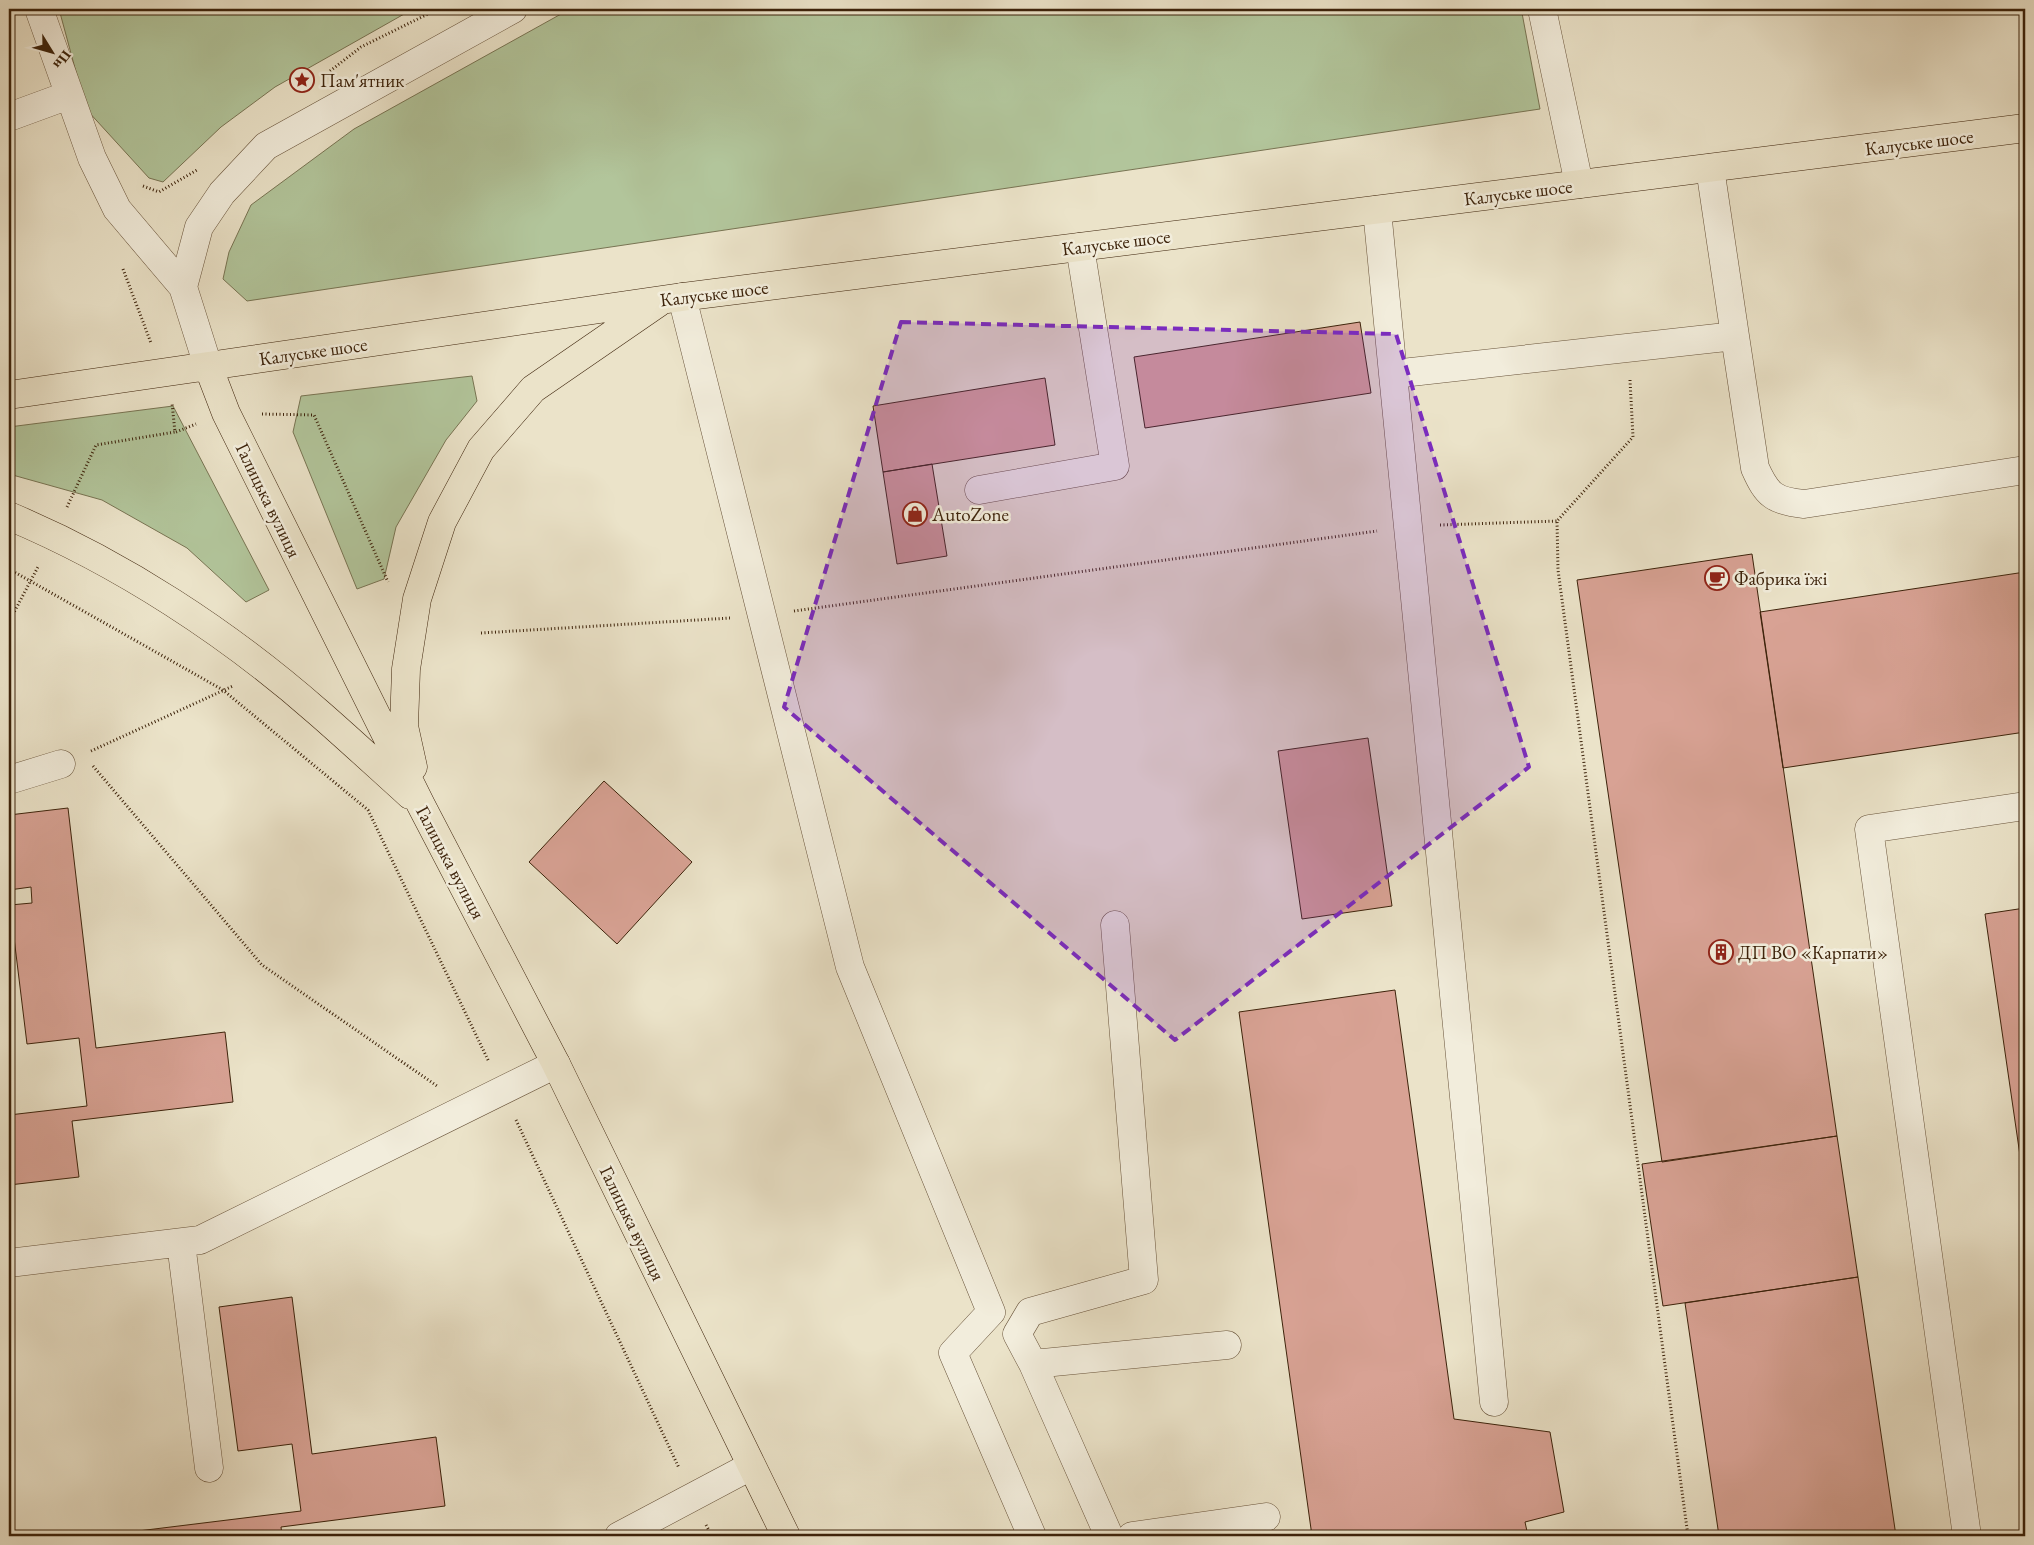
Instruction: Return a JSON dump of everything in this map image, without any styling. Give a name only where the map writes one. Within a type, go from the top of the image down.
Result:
[{"type":"main road","name":"Калуське шосе","points":[[208,366],[672,298],[2025,128]]},
{"type":"main road","points":[[421,805],[404,726],[406,669],[417,599],[442,522],[481,449],[533,389],[672,298]]},
{"type":"main road","points":[[9,395],[208,366]]},
{"type":"main road","name":"Галицька вулиця","points":[[208,366],[226,413],[421,805],[556,1064],[786,1536]]},
{"type":"main road","points":[[9,516],[144,584],[235,646],[318,712],[421,805]]},
{"type":"street","points":[[39,9],[92,158],[117,209],[183,287],[208,366]]},
{"type":"street","points":[[183,287],[200,227],[222,194],[266,146],[513,9]]},
{"type":"street","points":[[1542,9],[1579,184]]},
{"type":"street","points":[[9,117],[69,95]]},
{"type":"street","points":[[1710,168],[1755,468],[1764,488],[1782,502],[1804,504],[2025,470]]},
{"type":"street","points":[[1377,210],[1494,1402]]},
{"type":"street","points":[[979,490],[1115,466],[1080,247]]},
{"type":"street","points":[[672,298],[764,615],[850,967],[991,1312],[1017,1334],[1033,1364],[1110,1536]]},
{"type":"street","points":[[1393,374],[1735,336]]},
{"type":"street","points":[[9,780],[72,759]]},
{"type":"street","points":[[1967,1536],[1869,829],[2025,806]]},
{"type":"street","points":[[1017,1334],[1030,1312],[1144,1280],[1115,926]]},
{"type":"street","points":[[9,1263],[200,1240],[556,1064]]},
{"type":"street","points":[[181,1243],[209,1468]]},
{"type":"street","points":[[991,1312],[953,1353],[1032,1536]]},
{"type":"street","points":[[1033,1364],[1228,1345]]},
{"type":"street","points":[[619,1536],[751,1466]]},
{"type":"street","points":[[1132,1536],[1266,1517]]},
{"type":"path","points":[[322,76],[361,47],[438,9]]},
{"type":"path","points":[[136,184],[159,192],[198,169]]},
{"type":"path","points":[[120,262],[173,406],[176,432]]},
{"type":"path","points":[[1628,348],[1633,437],[1557,521],[1559,580],[1688,1536]]},
{"type":"path","points":[[9,649],[11,618],[54,537],[96,445],[176,432],[226,413],[314,415],[411,635]]},
{"type":"path","points":[[481,633],[764,615],[1408,526],[1557,521]]},
{"type":"path","points":[[9,568],[223,690],[368,810],[712,1536]]},
{"type":"path","points":[[266,670],[72,759],[262,965],[467,1108]]},
{"type":"highlighted area","points":[[901,322],[1396,334],[1529,767],[1175,1040],[784,707]]},
{"type":"green space","points":[[59,9],[413,9],[275,87],[221,127],[163,182],[149,178],[86,109]]},
{"type":"green space","points":[[570,9],[1523,9],[1522,13],[1540,109],[247,301],[223,279],[229,252],[251,205],[354,129]]},
{"type":"green space","points":[[472,376],[477,401],[446,440],[396,527],[384,579],[357,589],[293,432],[301,396]]},
{"type":"green space","points":[[173,406],[269,590],[246,602],[187,548],[102,500],[9,474],[9,427]]},
{"type":"building","points":[[1360,322],[1371,393],[1145,428],[1134,357]]},
{"type":"building","points":[[1045,378],[1055,445],[883,472],[873,406]]},
{"type":"building","name":"AutoZone","points":[[932,464],[947,556],[897,564],[883,472]]},
{"type":"building","name":"ДП ВО «Карпати»","points":[[1752,554],[1837,1136],[1662,1162],[1577,580]]},
{"type":"building","points":[[2025,572],[2025,732],[1783,768],[1760,612]]},
{"type":"building","points":[[1368,738],[1392,906],[1302,919],[1278,751]]},
{"type":"building","points":[[604,781],[692,862],[617,944],[529,862]]},
{"type":"building","points":[[68,808],[96,1048],[225,1032],[233,1102],[72,1121],[79,1177],[9,1185],[9,1115],[87,1106],[79,1038],[27,1044],[10,905],[32,903],[31,887],[9,890],[9,815]]},
{"type":"building","points":[[2025,908],[2025,1190],[1985,914]]},
{"type":"building","points":[[1395,990],[1454,1419],[1550,1432],[1564,1512],[1525,1522],[1528,1536],[1312,1536],[1239,1012]]},
{"type":"building","points":[[1837,1136],[1858,1277],[1663,1306],[1642,1164]]},
{"type":"building","points":[[1858,1277],[1896,1536],[1719,1536],[1685,1303]]},
{"type":"building","points":[[292,1297],[312,1454],[436,1437],[445,1506],[281,1527],[282,1536],[139,1536],[138,1531],[301,1511],[292,1444],[238,1451],[219,1307]]},
{"type":"place","name":"Пам'ятник","points":[[302,80]]},
{"type":"place","name":"AutoZone","points":[[915,514]]},
{"type":"place","name":"Фабрика їжі","points":[[1717,578]]},
{"type":"place","name":"ДП ВО «Карпати»","points":[[1721,952]]}]
